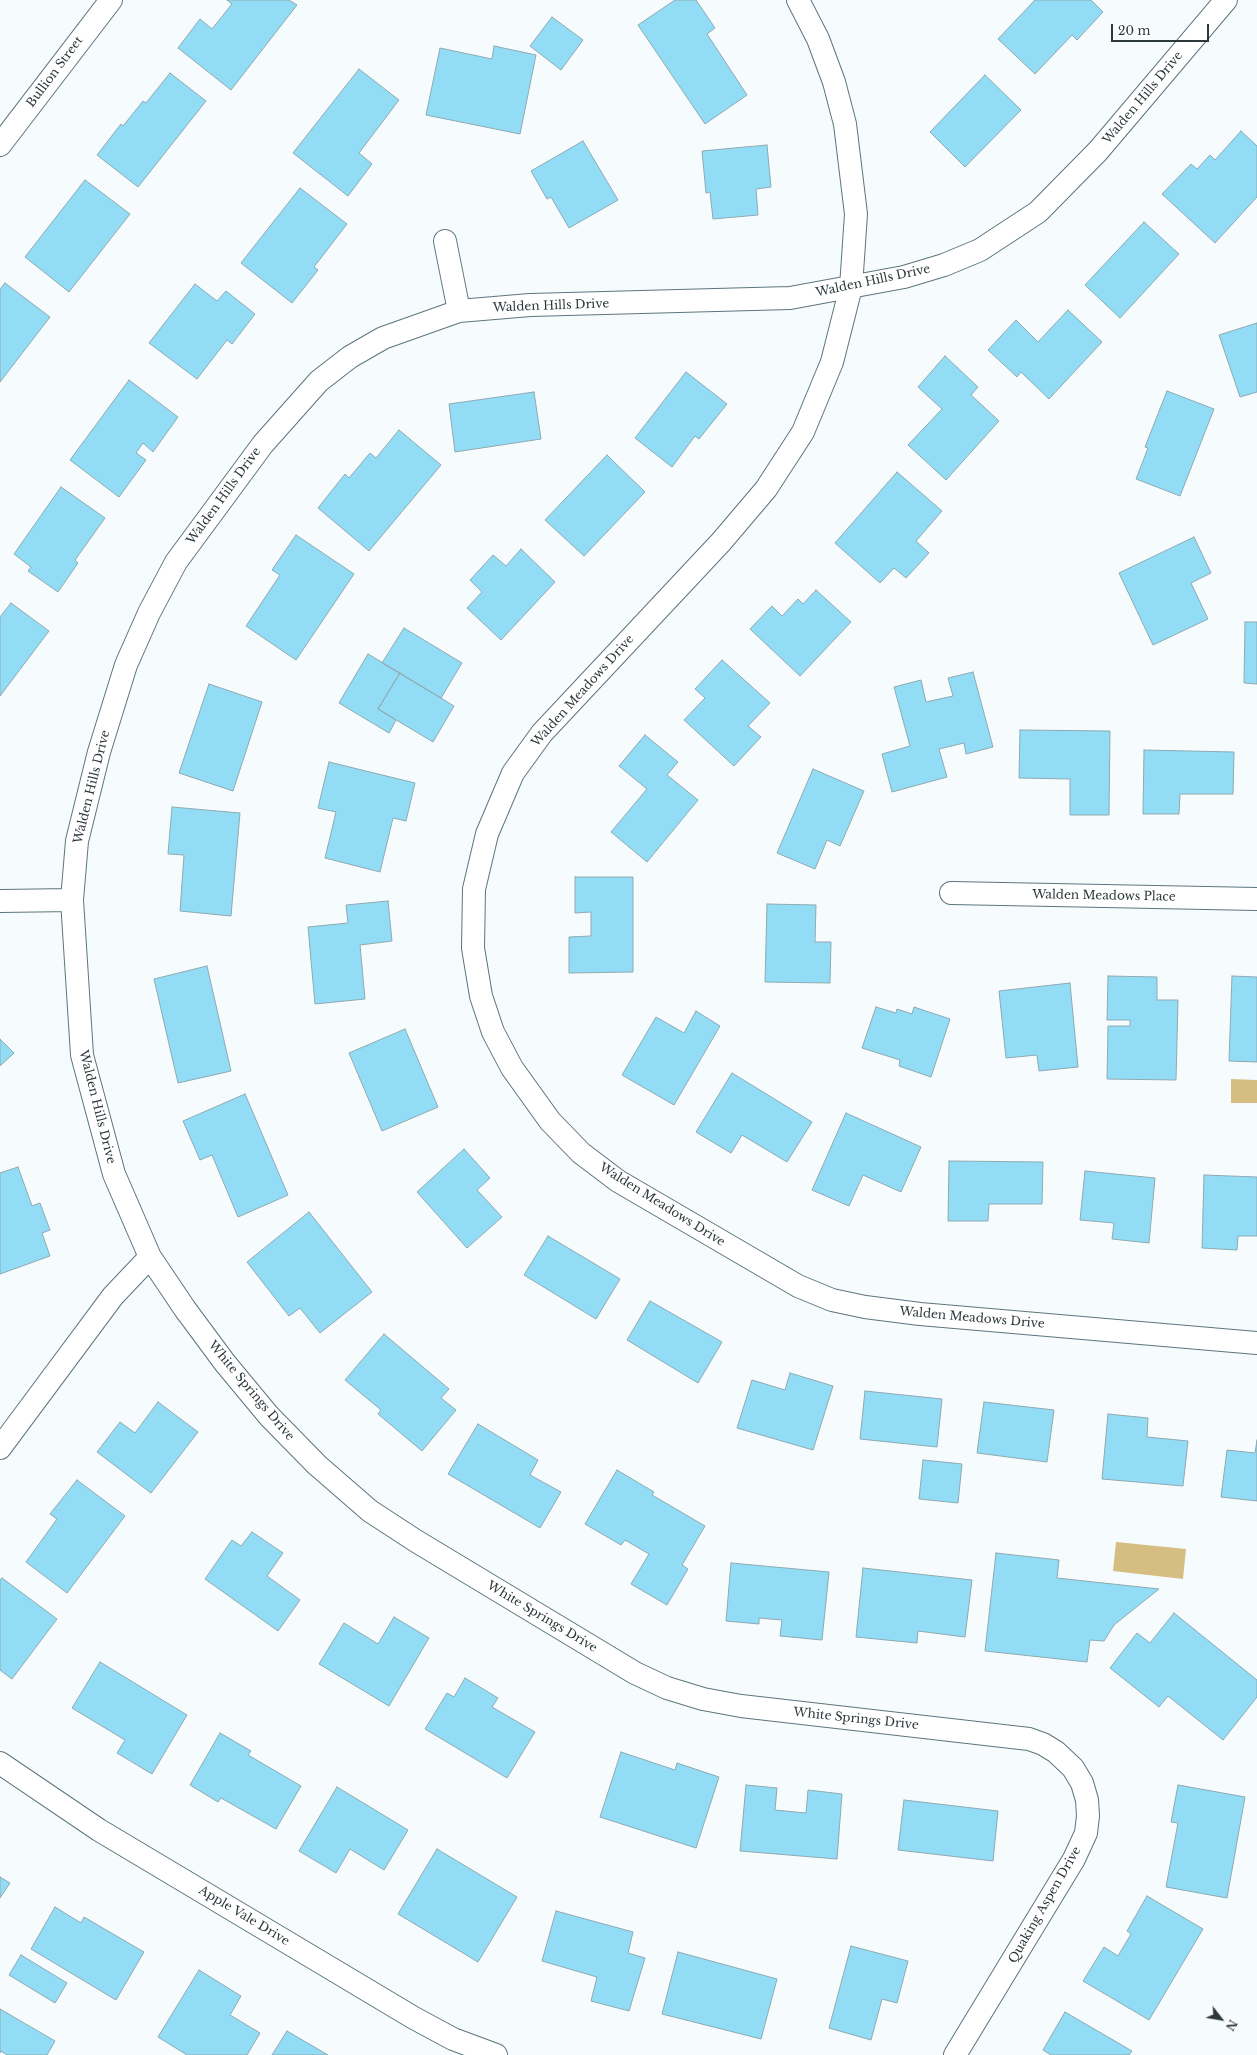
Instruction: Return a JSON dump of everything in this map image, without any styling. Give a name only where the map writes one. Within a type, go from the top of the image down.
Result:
[{"type":"street","name":"Bullion Street","points":[[0,145],[111,0]]},
{"type":"street","name":"Walden Meadows Drive","points":[[798,0],[818,39],[834,82],[845,124],[856,214],[851,287],[832,362],[803,432],[766,489],[721,542],[542,733],[513,773],[487,834],[474,889],[473,948],[481,996],[493,1032],[512,1068],[550,1121],[581,1153],[618,1181],[798,1286],[832,1300],[865,1307],[920,1314],[1257,1343]]},
{"type":"street","name":"Walden Hills Drive","points":[[150,1257],[114,1174],[82,1055],[72,900],[78,841],[99,752],[126,665],[149,613],[176,562],[263,444],[319,381],[350,357],[383,338],[459,311],[530,305],[790,298],[904,277],[944,265],[980,250],[1038,212],[1098,151],[1226,0]]},
{"type":"street","points":[[445,241],[459,311]]},
{"type":"street","name":"Walden Meadows Place","points":[[951,893],[1257,900]]},
{"type":"street","points":[[0,901],[72,900]]},
{"type":"street","points":[[0,1448],[113,1296],[150,1257]]},
{"type":"street","name":"White Springs Drive","points":[[150,1257],[225,1364],[269,1416],[317,1465],[370,1510],[416,1541],[635,1673],[667,1688],[703,1699],[741,1706],[1029,1739],[1043,1744],[1056,1752]]},
{"type":"street","name":"Quaking Aspen Drive","points":[[955,2055],[1074,1859],[1086,1833],[1088,1816],[1087,1800],[1082,1783],[1073,1768],[1056,1752]]},
{"type":"street","name":"Apple Vale Drive","points":[[0,1763],[99,1830],[414,2018],[453,2039],[496,2055]]},
{"type":"shaded area","points":[[1231,1079],[1257,1080],[1257,1103],[1231,1103]]},
{"type":"shaded area","points":[[1116,1542],[1186,1549],[1183,1579],[1113,1571]]},
{"type":"building","points":[[227,0],[289,0],[297,5],[231,90],[178,48],[200,19],[212,29],[232,4]]},
{"type":"building","points":[[675,0],[696,0],[715,28],[707,34],[747,95],[705,124],[638,25]]},
{"type":"building","points":[[1035,0],[1091,0],[1103,12],[1077,40],[1072,35],[1035,74],[998,39]]},
{"type":"building","points":[[552,17],[583,40],[561,70],[530,46]]},
{"type":"building","points":[[494,46],[536,55],[520,134],[426,115],[440,48],[492,59]]},
{"type":"building","points":[[359,69],[399,100],[359,153],[372,164],[348,196],[293,153]]},
{"type":"building","points":[[170,73],[206,101],[138,187],[97,155],[121,124],[123,126],[143,101],[146,103]]},
{"type":"building","points":[[985,75],[1021,110],[965,167],[930,132]]},
{"type":"building","points":[[1241,131],[1257,146],[1257,197],[1215,243],[1162,194],[1191,164],[1197,169],[1210,155],[1215,160]]},
{"type":"building","points":[[583,141],[618,200],[569,228],[551,197],[547,199],[531,171]]},
{"type":"building","points":[[767,145],[771,187],[756,189],[758,215],[713,219],[710,192],[706,193],[702,151]]},
{"type":"building","points":[[85,180],[130,214],[69,292],[25,257]]},
{"type":"building","points":[[300,188],[347,224],[314,267],[318,270],[292,303],[241,263]]},
{"type":"building","points":[[1144,222],[1179,254],[1120,318],[1085,285]]},
{"type":"building","points":[[5,283],[50,317],[0,382],[0,289]]},
{"type":"building","points":[[195,284],[217,301],[226,291],[255,314],[232,344],[227,340],[197,379],[149,343]]},
{"type":"building","points":[[1068,310],[1102,342],[1049,399],[1021,372],[1017,377],[988,350],[1016,320],[1038,342]]},
{"type":"building","points":[[1257,323],[1257,392],[1240,397],[1219,335]]},
{"type":"building","points":[[945,356],[978,387],[971,395],[999,421],[946,480],[908,445],[942,409],[918,387]]},
{"type":"building","points":[[686,372],[727,404],[699,439],[695,436],[672,467],[635,438]]},
{"type":"building","points":[[129,380],[178,417],[153,452],[143,443],[136,453],[146,460],[119,497],[70,460]]},
{"type":"building","points":[[1167,391],[1214,409],[1180,496],[1136,479],[1148,448],[1145,447]]},
{"type":"building","points":[[534,392],[541,439],[455,452],[449,404]]},
{"type":"building","points":[[399,430],[441,465],[369,551],[318,508],[345,474],[349,478],[370,453],[376,458]]},
{"type":"building","points":[[607,455],[645,492],[584,556],[545,520]]},
{"type":"building","points":[[897,472],[942,511],[916,541],[929,553],[906,578],[894,568],[880,583],[835,543]]},
{"type":"building","points":[[61,487],[105,518],[75,560],[78,563],[58,592],[28,571],[31,567],[14,554]]},
{"type":"building","points":[[296,535],[354,574],[296,660],[246,626],[280,575],[272,570]]},
{"type":"building","points":[[1194,537],[1211,573],[1191,583],[1208,619],[1153,645],[1119,573]]},
{"type":"building","points":[[521,549],[555,582],[501,640],[467,608],[482,592],[470,580],[493,555],[506,566]]},
{"type":"building","points":[[816,590],[851,622],[800,676],[750,629],[772,606],[782,616],[798,599],[803,604]]},
{"type":"building","points":[[11,603],[49,631],[0,696],[0,617]]},
{"type":"building","points":[[1245,622],[1257,622],[1257,684],[1244,683]]},
{"type":"building","points":[[404,628],[462,663],[441,698],[382,663]]},
{"type":"building","points":[[368,654],[400,673],[378,709],[396,720],[389,733],[339,703]]},
{"type":"building","points":[[722,660],[770,703],[748,726],[761,737],[734,766],[684,720],[705,698],[695,689]]},
{"type":"building","points":[[973,672],[993,747],[966,754],[964,743],[939,749],[947,777],[892,792],[882,754],[910,746],[894,687],[921,680],[926,702],[953,696],[948,678]]},
{"type":"building","points":[[400,673],[454,706],[433,742],[378,709]]},
{"type":"building","points":[[209,684],[262,702],[233,791],[179,773]]},
{"type":"building","points":[[1020,730],[1110,731],[1109,815],[1070,815],[1070,779],[1019,778]]},
{"type":"building","points":[[645,735],[678,762],[667,775],[698,800],[647,862],[611,832],[647,789],[619,766]]},
{"type":"building","points":[[1144,750],[1234,752],[1233,794],[1180,794],[1179,814],[1143,814]]},
{"type":"building","points":[[329,762],[415,783],[406,821],[393,818],[380,872],[325,858],[336,812],[318,808]]},
{"type":"building","points":[[813,769],[864,791],[840,846],[827,840],[815,869],[777,853]]},
{"type":"building","points":[[172,807],[240,813],[231,916],[180,911],[184,855],[168,854]]},
{"type":"building","points":[[575,877],[633,877],[633,972],[569,973],[569,937],[591,936],[591,912],[575,913]]},
{"type":"building","points":[[388,901],[392,941],[360,945],[365,999],[315,1004],[308,927],[348,923],[346,905]]},
{"type":"building","points":[[767,904],[816,905],[815,942],[831,942],[830,983],[765,982]]},
{"type":"building","points":[[207,966],[231,1071],[178,1083],[154,979]]},
{"type":"building","points":[[1108,976],[1157,977],[1157,1000],[1178,1000],[1176,1080],[1107,1079],[1108,1026],[1130,1026],[1130,1020],[1107,1020]]},
{"type":"building","points":[[1232,976],[1257,977],[1257,1062],[1229,1061]]},
{"type":"building","points":[[1070,983],[1078,1067],[1039,1071],[1037,1055],[1006,1058],[999,991]]},
{"type":"building","points":[[876,1007],[896,1013],[897,1009],[912,1014],[914,1007],[950,1019],[931,1077],[899,1066],[900,1060],[862,1048]]},
{"type":"building","points":[[696,1011],[720,1026],[674,1105],[622,1075],[656,1017],[684,1033]]},
{"type":"building","points":[[405,1029],[438,1107],[382,1131],[349,1053]]},
{"type":"building","points":[[0,1039],[14,1053],[0,1066]]},
{"type":"building","points":[[732,1073],[812,1122],[787,1162],[742,1135],[731,1153],[696,1132]]},
{"type":"building","points":[[245,1094],[288,1195],[238,1217],[212,1155],[200,1160],[183,1121]]},
{"type":"building","points":[[846,1113],[921,1147],[901,1192],[863,1175],[849,1206],[812,1190]]},
{"type":"building","points":[[464,1149],[490,1178],[477,1190],[502,1217],[467,1248],[417,1192]]},
{"type":"building","points":[[949,1161],[1043,1162],[1042,1204],[989,1204],[988,1221],[948,1221]]},
{"type":"building","points":[[18,1167],[32,1206],[40,1203],[50,1230],[42,1233],[50,1256],[0,1274],[0,1173]]},
{"type":"building","points":[[1085,1171],[1155,1178],[1149,1243],[1112,1239],[1114,1223],[1080,1220]]},
{"type":"building","points":[[1204,1175],[1257,1177],[1257,1236],[1238,1236],[1237,1250],[1202,1248]]},
{"type":"building","points":[[309,1212],[372,1292],[320,1333],[300,1308],[289,1316],[247,1262]]},
{"type":"building","points":[[548,1236],[620,1279],[596,1319],[524,1275]]},
{"type":"building","points":[[650,1301],[722,1342],[698,1383],[627,1340]]},
{"type":"building","points":[[384,1334],[449,1389],[441,1398],[456,1410],[422,1451],[378,1414],[381,1410],[345,1380]]},
{"type":"building","points":[[790,1373],[833,1386],[813,1450],[737,1428],[752,1380],[785,1390]]},
{"type":"building","points":[[865,1391],[942,1399],[937,1447],[860,1439]]},
{"type":"building","points":[[158,1402],[198,1432],[151,1493],[97,1452],[120,1422],[135,1433]]},
{"type":"building","points":[[984,1402],[1054,1410],[1047,1462],[977,1453]]},
{"type":"building","points":[[1108,1414],[1148,1418],[1147,1437],[1188,1441],[1183,1486],[1102,1479]]},
{"type":"building","points":[[478,1424],[538,1460],[530,1475],[561,1492],[540,1528],[448,1474]]},
{"type":"building","points":[[1257,1440],[1257,1501],[1221,1497],[1227,1450],[1255,1453]]},
{"type":"building","points":[[923,1460],[962,1464],[958,1503],[919,1499]]},
{"type":"building","points":[[617,1470],[654,1492],[652,1495],[705,1526],[682,1565],[688,1569],[667,1605],[631,1584],[649,1554],[625,1540],[621,1545],[585,1524]]},
{"type":"building","points":[[77,1480],[125,1516],[67,1593],[26,1562],[57,1519],[50,1514]]},
{"type":"building","points":[[252,1532],[283,1553],[267,1576],[300,1600],[278,1631],[205,1579],[232,1540],[241,1546]]},
{"type":"building","points":[[996,1553],[1059,1560],[1057,1578],[1159,1589],[1114,1625],[1104,1641],[1090,1640],[1087,1662],[985,1651]]},
{"type":"building","points":[[731,1563],[829,1572],[822,1640],[780,1636],[782,1620],[759,1618],[759,1624],[726,1621]]},
{"type":"building","points":[[863,1568],[972,1580],[965,1637],[918,1631],[917,1643],[856,1637]]},
{"type":"building","points":[[2,1578],[57,1619],[12,1679],[0,1670],[0,1580]]},
{"type":"building","points":[[1174,1613],[1257,1680],[1257,1697],[1223,1740],[1168,1696],[1159,1707],[1110,1668],[1137,1633],[1150,1643]]},
{"type":"building","points":[[394,1617],[429,1638],[389,1706],[319,1664],[344,1623],[378,1644]]},
{"type":"building","points":[[100,1662],[187,1715],[152,1774],[117,1753],[125,1740],[72,1708]]},
{"type":"building","points":[[465,1678],[498,1698],[492,1707],[535,1732],[507,1778],[425,1729],[447,1693],[454,1697]]},
{"type":"building","points":[[220,1733],[251,1751],[248,1755],[301,1786],[276,1829],[221,1798],[218,1802],[190,1785]]},
{"type":"building","points":[[621,1752],[675,1770],[677,1763],[719,1777],[696,1848],[600,1817]]},
{"type":"building","points":[[746,1785],[777,1788],[775,1810],[806,1813],[808,1790],[842,1794],[837,1859],[740,1851]]},
{"type":"building","points":[[1178,1785],[1245,1797],[1227,1898],[1166,1887],[1178,1823],[1171,1822]]},
{"type":"building","points":[[337,1787],[408,1830],[384,1870],[350,1849],[336,1873],[299,1851]]},
{"type":"building","points":[[904,1800],[998,1811],[993,1861],[898,1850]]},
{"type":"building","points":[[437,1849],[517,1897],[478,1962],[398,1914]]},
{"type":"building","points":[[0,1877],[10,1883],[0,1898]]},
{"type":"building","points":[[1147,1896],[1203,1929],[1149,2020],[1083,1981],[1104,1947],[1118,1956],[1131,1934],[1127,1931]]},
{"type":"building","points":[[55,1907],[81,1923],[84,1917],[144,1952],[116,2000],[31,1949]]},
{"type":"building","points":[[556,1911],[633,1932],[628,1953],[645,1958],[629,2011],[591,2001],[597,1977],[542,1961]]},
{"type":"building","points":[[851,1946],[908,1961],[897,2003],[882,1999],[871,2040],[829,2028]]},
{"type":"building","points":[[678,1952],[777,1979],[761,2039],[662,2014]]},
{"type":"building","points":[[21,1955],[67,1983],[55,2003],[9,1975]]},
{"type":"building","points":[[199,1970],[241,1996],[230,2015],[260,2033],[247,2055],[187,2055],[158,2037]]},
{"type":"building","points":[[0,2009],[55,2041],[47,2055],[7,2055],[1,2051],[0,2053]]},
{"type":"building","points":[[1065,2012],[1132,2051],[1129,2055],[1051,2055],[1043,2050]]},
{"type":"building","points":[[287,2031],[328,2055],[272,2055]]}]
